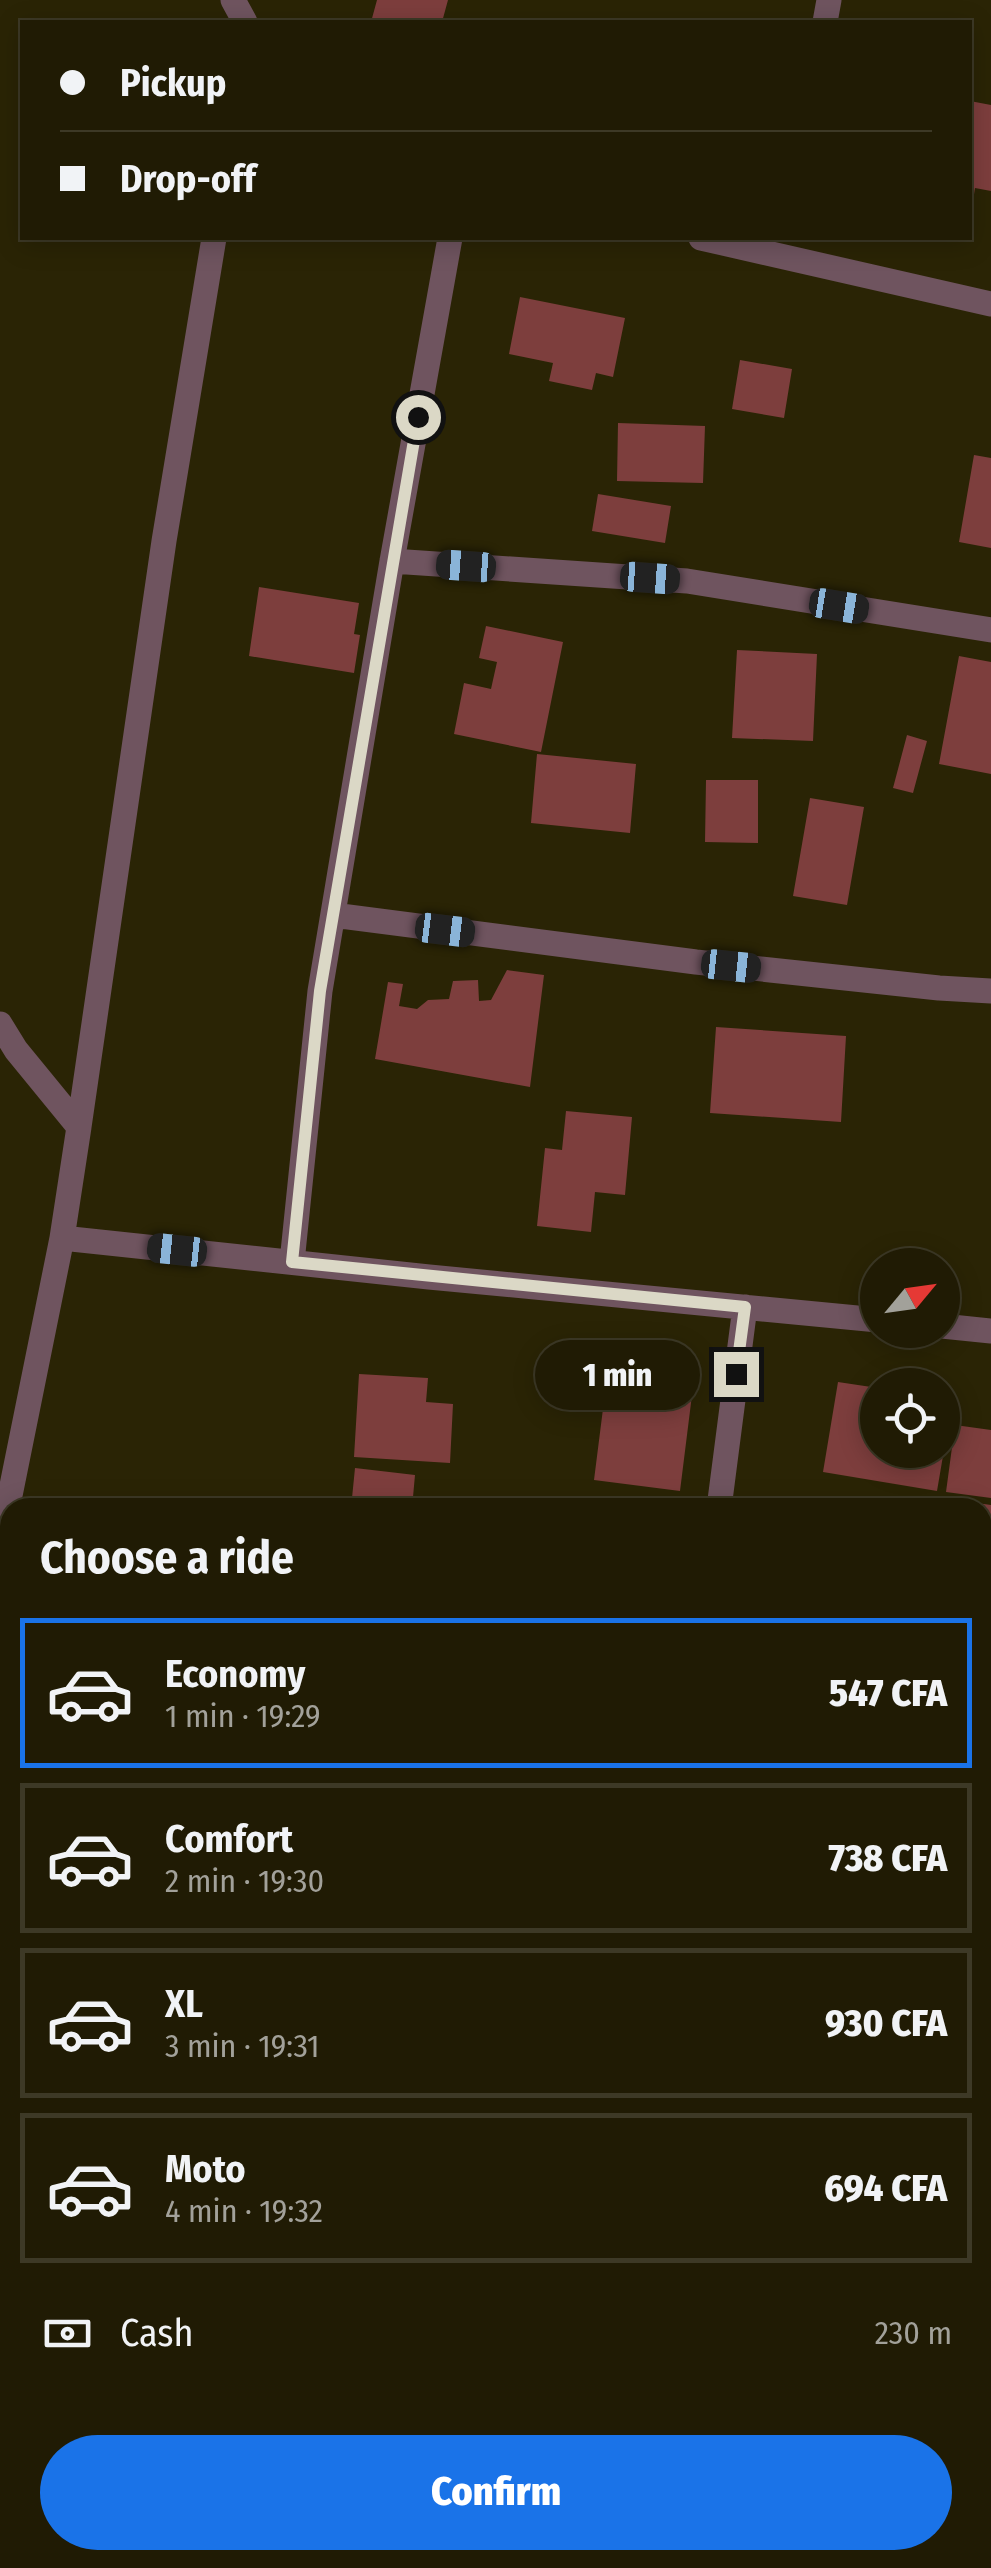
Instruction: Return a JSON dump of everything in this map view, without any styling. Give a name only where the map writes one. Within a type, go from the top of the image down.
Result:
[{"type":"street","points":[[9,1498],[62,1238],[164,541],[214,240]]},
{"type":"street","points":[[292,1262],[320,991],[450,240]]},
{"type":"street","points":[[720,240],[757,244],[991,304]]},
{"type":"street","points":[[392,561],[687,581],[991,630]]},
{"type":"street","points":[[333,915],[696,962],[991,991]]},
{"type":"street","points":[[0,1024],[16,1050],[79,1127]]},
{"type":"street","points":[[62,1238],[860,1318]]},
{"type":"street","points":[[720,1498],[745,1307]]},
{"type":"street","points":[[960,1327],[991,1330]]},
{"type":"building","points":[[377,0],[448,0],[443,20],[372,20]]},
{"type":"building","points":[[972,101],[991,105],[991,191],[975,188],[972,207]]},
{"type":"building","points":[[520,297],[625,318],[613,377],[596,373],[592,390],[549,381],[553,363],[509,354]]},
{"type":"building","points":[[740,360],[792,369],[784,418],[732,409]]},
{"type":"building","points":[[618,423],[705,426],[703,483],[617,481]]},
{"type":"building","points":[[974,455],[991,458],[991,548],[959,542]]},
{"type":"building","points":[[598,494],[671,506],[665,543],[592,531]]},
{"type":"building","points":[[259,587],[359,603],[354,634],[360,635],[354,673],[249,656]]},
{"type":"building","points":[[486,626],[563,642],[541,752],[454,734],[464,683],[491,689],[497,662],[479,658]]},
{"type":"building","points":[[737,650],[817,654],[813,741],[732,738]]},
{"type":"building","points":[[959,656],[991,662],[991,774],[939,764]]},
{"type":"building","points":[[907,735],[927,741],[913,793],[893,788]]},
{"type":"building","points":[[537,754],[636,764],[630,833],[531,823]]},
{"type":"building","points":[[706,780],[758,780],[758,843],[705,842]]},
{"type":"building","points":[[810,798],[864,807],[847,905],[793,896]]},
{"type":"building","points":[[507,970],[544,975],[530,1087],[375,1059],[388,982],[403,984],[399,1006],[417,1009],[428,1000],[449,999],[453,981],[478,980],[479,1001],[491,1000]]},
{"type":"building","points":[[716,1027],[846,1036],[841,1122],[710,1113]]},
{"type":"building","points":[[566,1111],[632,1117],[625,1195],[595,1192],[591,1232],[537,1226],[545,1148],[562,1150]]},
{"type":"building","points":[[359,1374],[428,1378],[426,1402],[453,1404],[450,1463],[354,1457]]},
{"type":"building","points":[[838,1382],[860,1385],[860,1468],[941,1468],[937,1491],[823,1472]]},
{"type":"building","points":[[606,1385],[692,1395],[680,1491],[594,1480]]},
{"type":"building","points":[[960,1426],[991,1430],[991,1498],[946,1492],[949,1468],[960,1468]]},
{"type":"building","points":[[355,1468],[415,1475],[413,1498],[352,1498]]},
{"type":"route","points":[[418,417],[320,991],[292,1262],[745,1307],[736,1374]]}]
